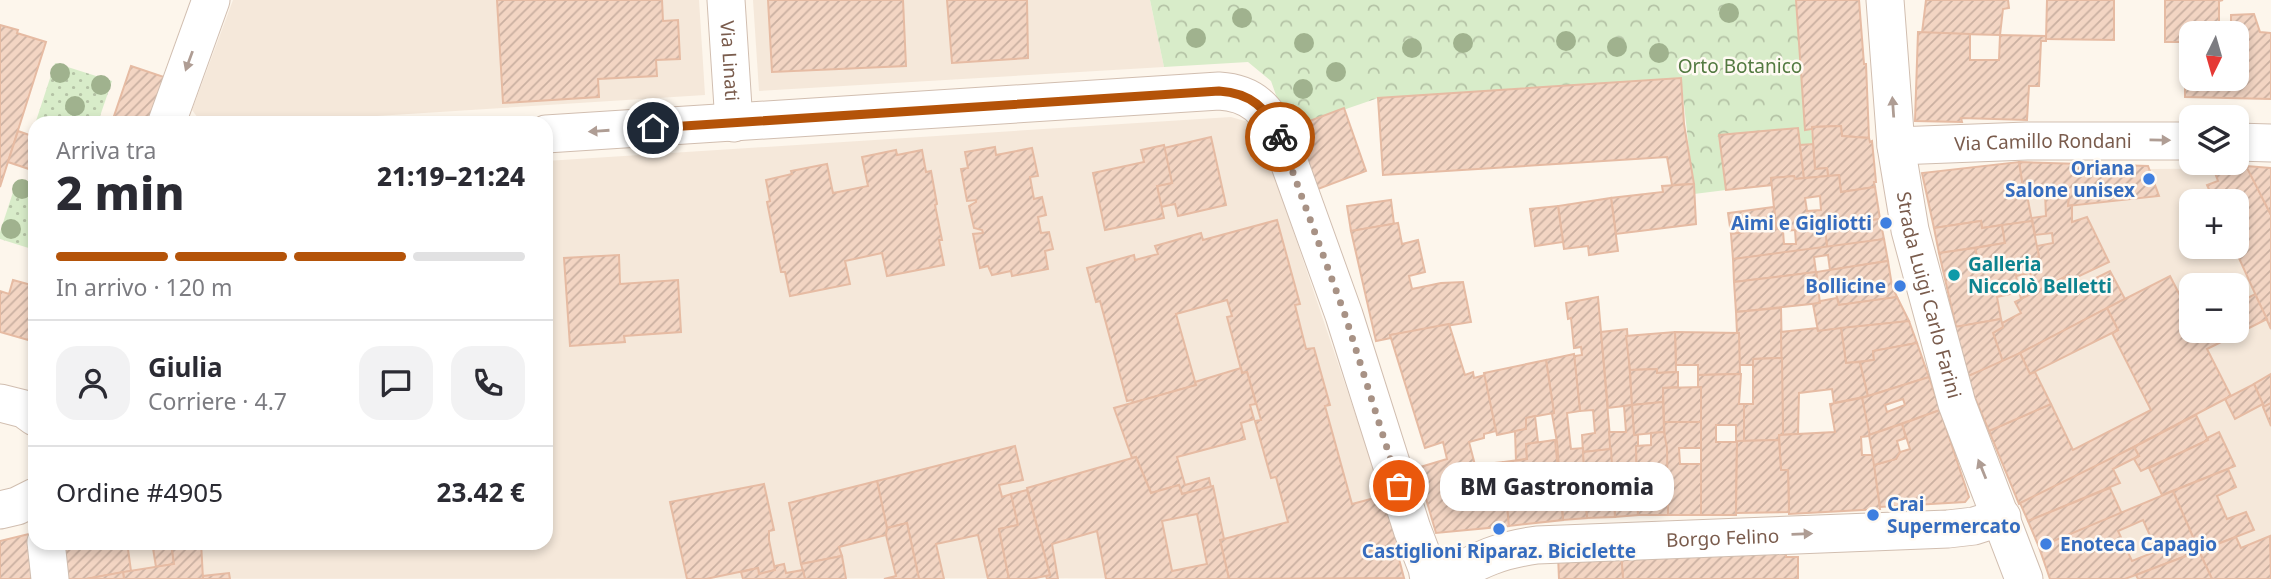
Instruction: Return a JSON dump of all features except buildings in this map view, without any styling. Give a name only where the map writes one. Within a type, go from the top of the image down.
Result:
[{"type":"street","points":[[169,116],[211,0]]},
{"type":"street","name":"Via Linati","points":[[726,0],[734,123]]},
{"type":"street","name":"Strada Luigi Carlo Farini","points":[[1885,0],[1896,146],[1907,216],[1957,404],[2024,579]]},
{"type":"street","name":"Via Linati","points":[[553,134],[1219,91],[1243,95],[1253,100],[1262,106],[1274,124],[1295,178],[1345,315],[1429,579]]},
{"type":"street","name":"Via Camillo Rondani","points":[[1896,146],[2027,141],[2179,141]]},
{"type":"street","points":[[2249,142],[2271,143]]},
{"type":"street","points":[[0,403],[28,412]]},
{"type":"street","points":[[0,510],[28,500]]},
{"type":"street","name":"Borgo Felino","points":[[1448,579],[1472,563],[1492,555],[1537,545],[1948,529],[1975,526],[2001,517]]},
{"type":"street","points":[[47,550],[50,579]]},
{"type":"shaded area","points":[[233,0],[699,0],[705,95],[377,116],[196,116],[192,110]]},
{"type":"shaded area","points":[[753,0],[1150,0],[1164,67],[759,91]]},
{"type":"shaded area","points":[[1231,117],[1252,123],[1261,136],[1404,558],[1399,560],[1404,578],[67,579],[62,550],[553,550],[553,161]]},
{"type":"shaded area","points":[[2019,162],[2148,166],[2149,169],[2179,169],[2179,175],[2249,175],[2249,168],[2271,168],[2271,579],[2050,579],[1966,377],[1922,173]]},
{"type":"green space","name":"Orto Botanico","points":[[1150,0],[1796,0],[1813,144],[1800,145],[1798,128],[1719,135],[1726,190],[1694,194],[1681,78],[1378,98],[1288,129],[1271,81],[1248,62],[1164,67]]},
{"type":"green space","points":[[55,63],[112,81],[100,116],[38,116]]},
{"type":"green space","points":[[17,180],[28,183],[28,248],[0,239]]},
{"type":"way so far","points":[[1280,137],[1345,315],[1399,486]]},
{"type":"place","name":"Oriana Salone unisex","points":[[2149,179]]},
{"type":"place","name":"Aimi e Gigliotti","points":[[1886,223]]},
{"type":"place","name":"Galleria Niccolò Belletti","points":[[1954,275]]},
{"type":"place","name":"Bollicine","points":[[1900,286]]},
{"type":"place","name":"BM Gastronomia","points":[[1399,486]]},
{"type":"place","name":"Crai Supermercato","points":[[1873,515]]},
{"type":"place","name":"Castiglioni Riparaz. Biciclette","points":[[1499,529]]},
{"type":"place","name":"Enoteca Capagio","points":[[2046,544]]},
{"type":"route","points":[[653,128],[1219,91],[1243,95],[1262,106],[1280,137]]}]
